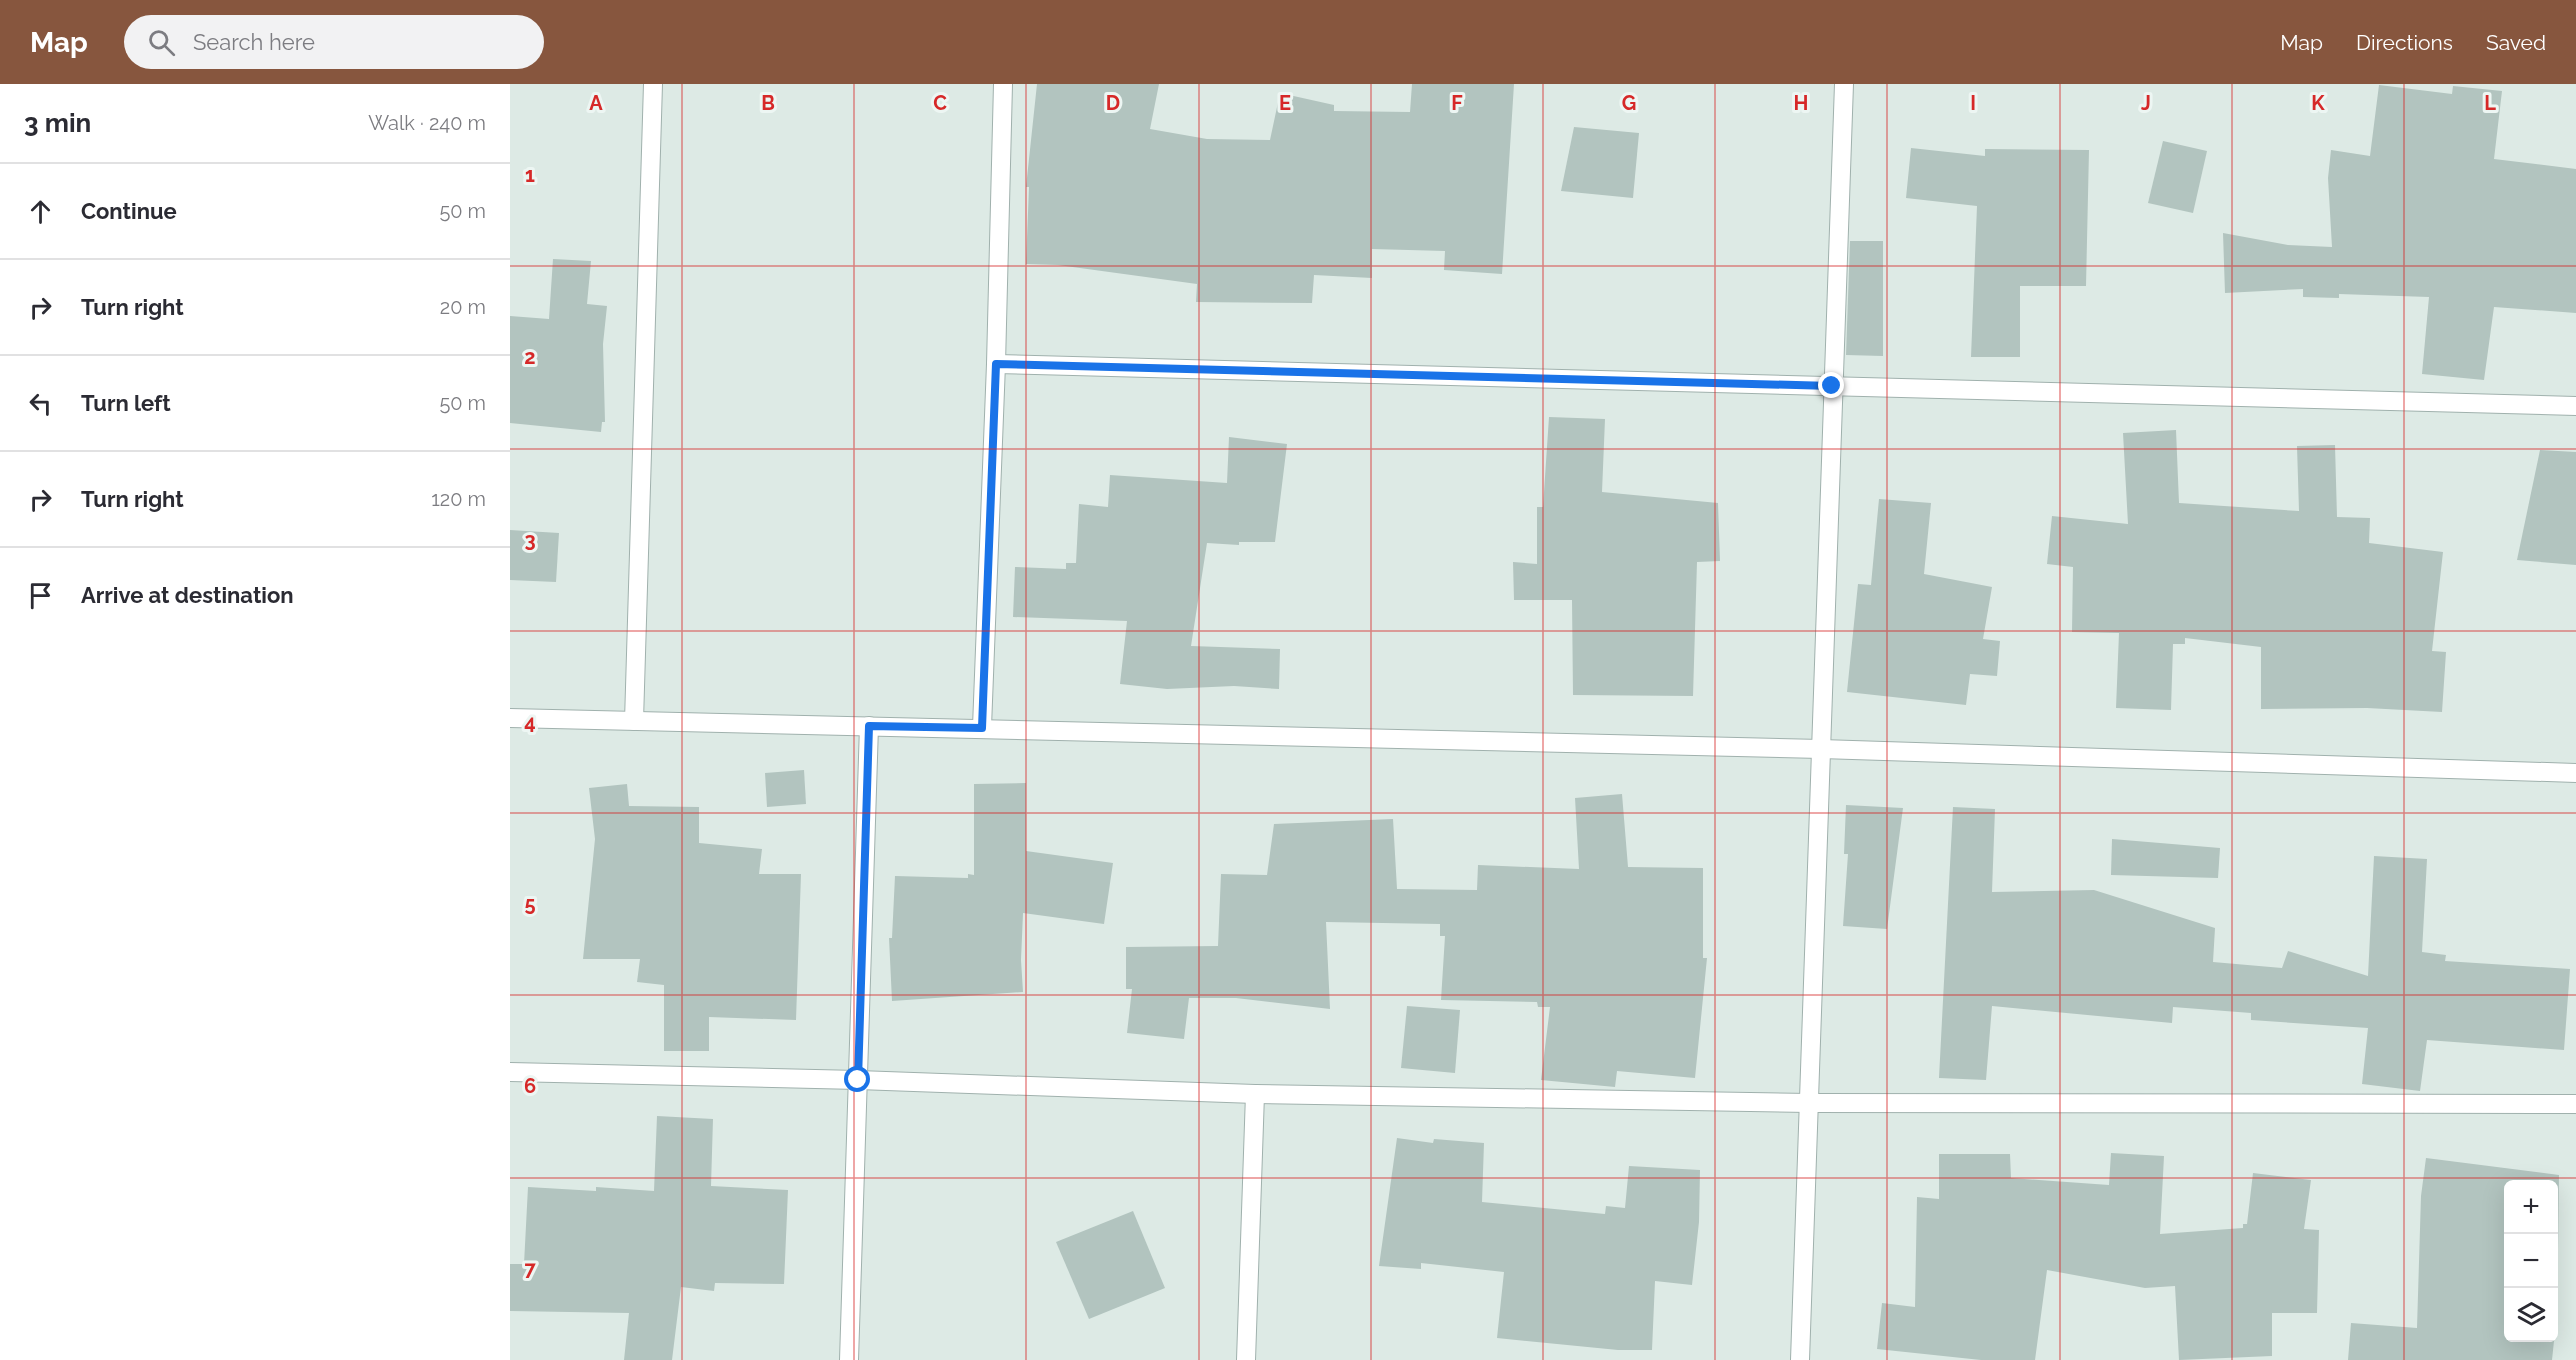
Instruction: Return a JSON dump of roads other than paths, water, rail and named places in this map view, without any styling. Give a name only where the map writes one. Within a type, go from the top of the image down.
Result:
[{"type":"street","points":[[634,720],[653,84]]},
{"type":"street","points":[[982,728],[996,364],[1003,84]]},
{"type":"street","points":[[1800,1360],[1844,84]]},
{"type":"street","points":[[996,364],[2576,405]]},
{"type":"street","points":[[510,718],[1821,749],[2576,773]]},
{"type":"street","points":[[849,1360],[869,726]]},
{"type":"street","points":[[510,1072],[858,1080],[1255,1094],[1809,1103],[2576,1104]]},
{"type":"street","points":[[1246,1360],[1255,1094]]}]
